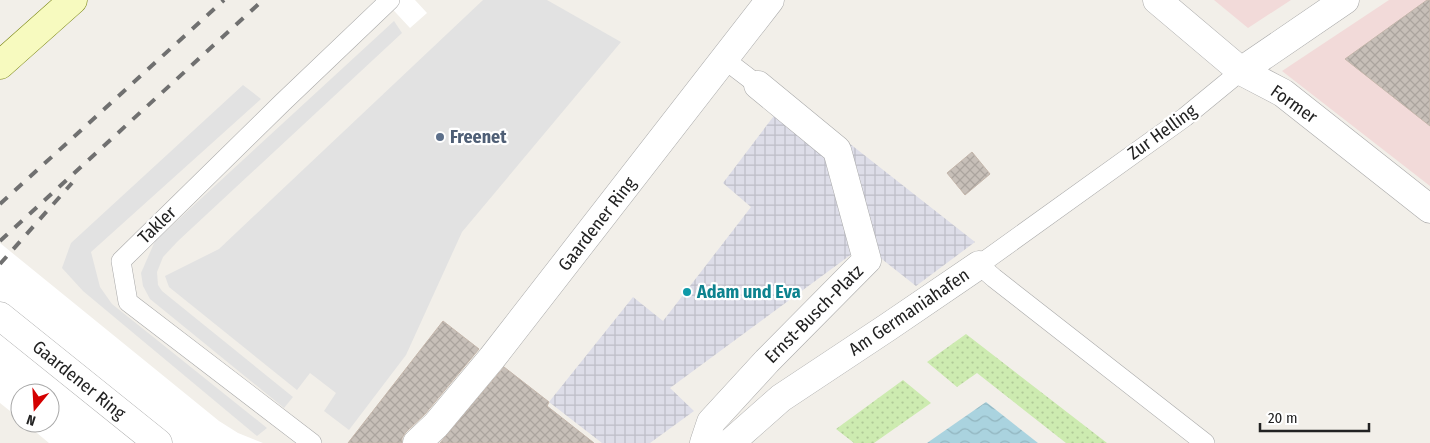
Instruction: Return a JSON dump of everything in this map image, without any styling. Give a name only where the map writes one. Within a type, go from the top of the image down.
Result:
[{"type":"main road","points":[[0,65],[73,0]]},
{"type":"street","name":"Gaardener Ring","points":[[417,443],[436,425],[492,358],[770,0]]},
{"type":"street","name":"Former","points":[[1157,0],[1241,71],[1283,93],[1430,209]]},
{"type":"street","name":"Zur Helling","points":[[1241,71],[1345,0]]},
{"type":"street","name":"Ernst-Busch-Platz","points":[[704,443],[711,422],[767,361],[868,260],[837,150],[758,85]]},
{"type":"street","name":"Am Germaniahafen","points":[[730,443],[781,398],[979,265]]},
{"type":"street","name":"Gaardener Ring","points":[[0,316],[158,443]]},
{"type":"lane","name":"Takler","points":[[312,443],[128,302],[121,261],[390,0]]},
{"type":"lane","points":[[724,59],[758,85]]},
{"type":"lane","name":"Zur Helling","points":[[979,265],[1185,117],[1241,71]]},
{"type":"lane","name":"Am Germaniahafen","points":[[979,265],[1204,443]]},
{"type":"shaded area","name":"Freenet","points":[[483,0],[547,0],[621,42],[462,232],[406,355],[349,430],[324,411],[336,393],[310,373],[297,390],[169,287],[165,276],[219,249]]},
{"type":"shaded area","points":[[1214,0],[1291,0],[1248,28]]},
{"type":"shaded area","points":[[1389,0],[1430,0],[1430,186],[1282,71]]},
{"type":"shaded area","points":[[394,21],[402,33],[178,241],[163,257],[157,272],[158,285],[162,291],[293,397],[284,408],[150,299],[143,286],[141,273],[155,241]]},
{"type":"shaded area","points":[[243,85],[261,99],[91,252],[100,287],[112,304],[267,428],[257,436],[83,291],[62,268],[71,243]]},
{"type":"shaded area","points":[[789,96],[975,242],[916,286],[864,245],[670,388],[694,411],[650,443],[602,443],[549,402],[633,297],[663,321],[751,207],[723,183]]},
{"type":"green space","points":[[966,334],[1107,443],[1066,443],[977,373],[957,387],[927,362]]},
{"type":"green space","points":[[903,380],[931,403],[874,443],[854,443],[836,429]]},
{"type":"water","points":[[986,402],[1038,443],[927,443]]},
{"type":"pier","points":[[384,0],[415,0],[427,13],[410,28]]},
{"type":"pier","points":[[0,243],[219,421],[238,433],[263,443],[49,443],[37,433],[60,433],[60,383],[10,383],[10,411],[0,403]]},
{"type":"building","points":[[1427,0],[1430,0],[1430,126],[1345,59]]},
{"type":"building","points":[[972,152],[990,174],[965,195],[947,173]]},
{"type":"building","points":[[443,321],[479,349],[425,414],[406,432],[402,438],[402,443],[348,443]]},
{"type":"building","points":[[504,367],[549,402],[547,406],[594,443],[440,443]]},
{"type":"railway","points":[[0,204],[224,0]]},
{"type":"railway","points":[[0,241],[263,0]]},
{"type":"railway","points":[[0,264],[72,183]]},
{"type":"place","name":"Freenet","points":[[440,137]]},
{"type":"place","name":"Adam und Eva","points":[[687,292]]}]
